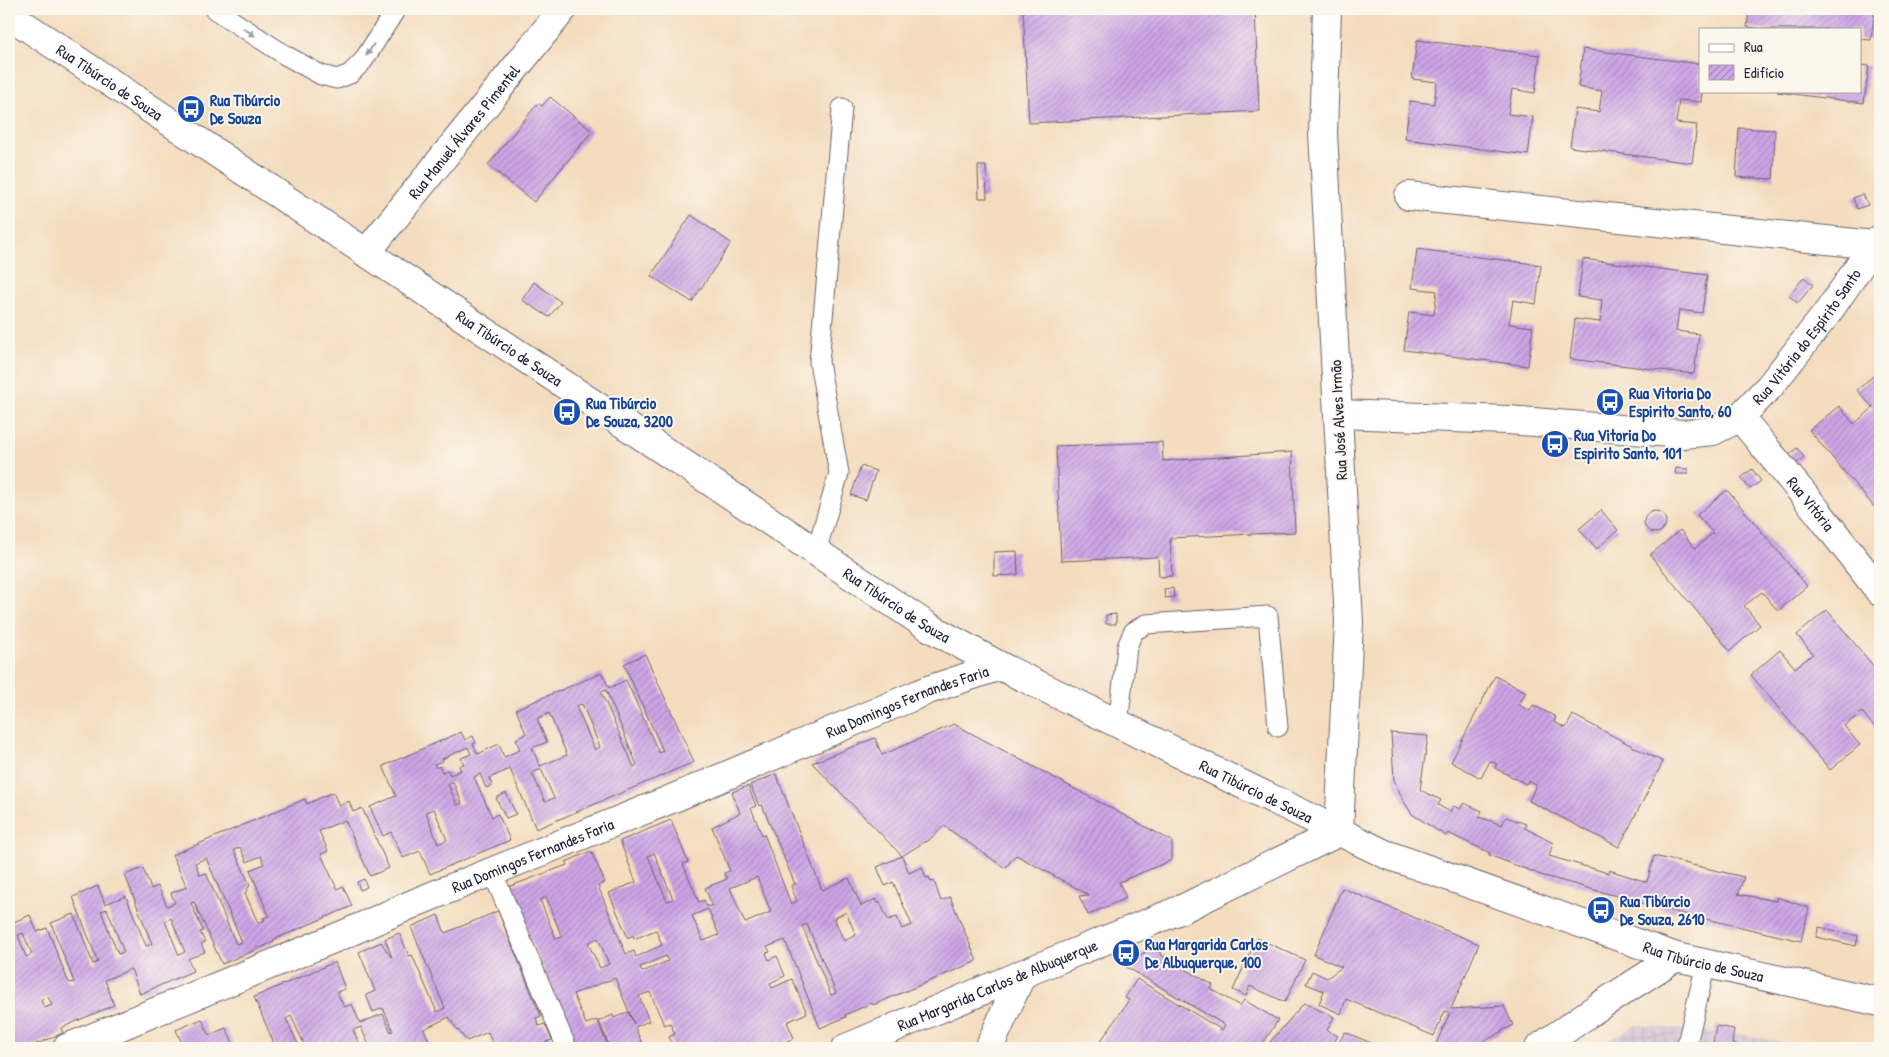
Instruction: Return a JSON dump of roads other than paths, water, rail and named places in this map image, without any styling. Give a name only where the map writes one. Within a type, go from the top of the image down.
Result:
[{"type":"street","name":"Rua Manuel Álvares Pimentel","points":[[366,253],[561,9]]},
{"type":"street","name":"Rua José Alves Irmão","points":[[1327,9],[1323,133],[1349,622],[1339,832]]},
{"type":"street","name":"Rua Tibúrcio de Souza","points":[[9,15],[929,627],[1000,666],[1385,854],[1676,957],[1880,1002]]},
{"type":"street","points":[[1408,196],[1877,242]]},
{"type":"street","name":"Rua Vitória do Espírito Santo","points":[[1338,414],[1508,420],[1683,434],[1713,431],[1740,417],[1770,386],[1828,312],[1877,242]]},
{"type":"street","name":"Rua Vitória","points":[[1740,417],[1818,512],[1880,592]]},
{"type":"street","name":"Rua Domingos Fernandes Faria","points":[[67,1048],[678,796],[928,690],[1000,666]]},
{"type":"street","name":"Rua Margarida Carlos de Albuquerque","points":[[846,1048],[1182,909],[1339,832]]},
{"type":"street","points":[[1539,1048],[1598,1007],[1676,957]]},
{"type":"street","points":[[989,1048],[1022,974]]},
{"type":"lane","points":[[214,9],[285,55],[321,75],[337,79],[350,74],[363,61],[396,9]]},
{"type":"lane","points":[[816,552],[839,473],[819,362],[842,108]]},
{"type":"lane","points":[[1118,724],[1127,647],[1133,632],[1146,624],[1268,616],[1278,727]]},
{"type":"lane","points":[[492,872],[567,1048]]},
{"type":"lane","points":[[1686,1048],[1706,964]]},
{"type":"place","name":"Rua Tibúrcio De Souza","points":[[191,109]]},
{"type":"place","name":"Rua Vitoria Do Espirito Santo, 60","points":[[1610,402]]},
{"type":"place","name":"Rua Tibúrcio De Souza, 3200","points":[[567,412]]},
{"type":"place","name":"Rua Vitoria Do Espirito Santo, 101","points":[[1555,444]]},
{"type":"place","name":"Rua Tibúrcio De Souza, 2610","points":[[1601,910]]},
{"type":"place","name":"Rua Margarida Carlos De Albuquerque, 100","points":[[1126,953]]}]
